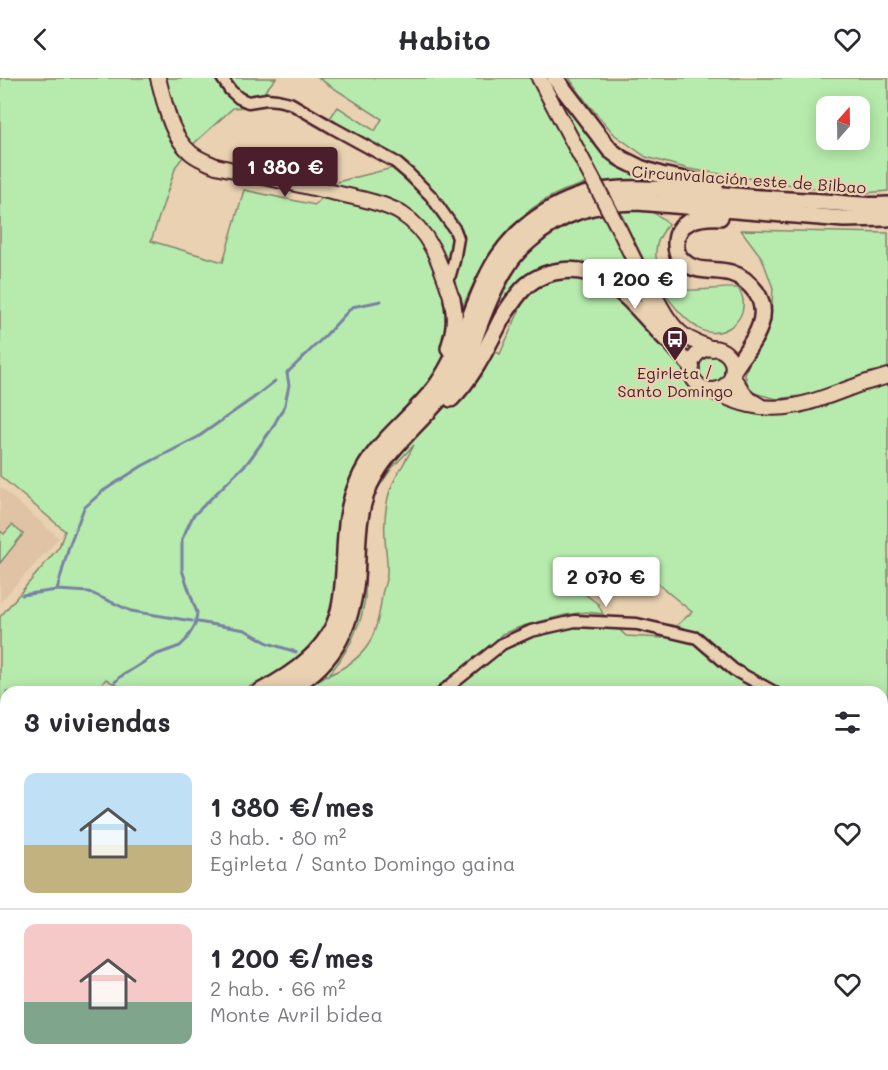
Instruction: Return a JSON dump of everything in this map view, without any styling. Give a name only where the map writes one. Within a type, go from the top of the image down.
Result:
[{"type":"main road","points":[[555,78],[610,150],[622,159],[661,175],[800,201]]},
{"type":"main road","name":"Circunvalación este de Bilbao","points":[[270,686],[308,661],[328,637],[336,621],[342,595],[348,515],[358,481],[378,448],[436,385],[458,350],[485,281],[505,246],[522,230],[555,206],[595,192],[612,190],[666,190],[800,201],[888,205]]},
{"type":"main road","name":"Circunvalación este de Bilbao","points":[[293,686],[322,665],[342,636],[349,618],[356,579],[359,523],[366,492],[381,465],[439,400],[462,369],[472,349],[482,318],[508,264],[529,241],[554,222],[574,212],[619,202],[844,219],[888,218]]},
{"type":"main road","points":[[780,220],[809,216]]},
{"type":"main road","points":[[732,373],[756,336],[762,316],[762,304],[751,285],[740,277],[731,273],[697,269],[683,262],[677,252],[676,238],[686,223],[702,217],[888,226]]},
{"type":"main road","points":[[424,417],[437,412],[464,385],[474,371],[503,316],[526,286],[551,273],[565,270],[579,271],[603,279],[667,340]]},
{"type":"main road","points":[[423,401],[444,363],[455,328],[452,298]]},
{"type":"street","points":[[158,78],[173,128],[182,144],[191,153],[216,166],[362,199],[401,213],[415,224],[430,242],[452,298]]},
{"type":"street","points":[[222,78],[238,98],[248,102],[278,100],[290,102],[395,162],[431,196],[455,230],[458,238],[456,251],[450,276],[445,279]]},
{"type":"street","points":[[539,78],[638,266],[668,317],[679,332],[712,349]]},
{"type":"street","points":[[452,298],[456,251]]},
{"type":"street","points":[[638,266],[650,306],[667,340],[692,369]]},
{"type":"street","points":[[706,389],[722,388],[729,381],[732,373],[733,365],[728,355],[718,349],[712,349],[702,351],[695,358],[692,369],[697,383],[706,389],[741,403],[764,407],[801,405],[888,376]]},
{"type":"street","points":[[732,373],[747,398],[764,407]]},
{"type":"street","points":[[450,686],[502,644],[531,631],[575,621],[637,624],[697,638],[734,670],[763,686]]},
{"type":"shaded area","points":[[0,487],[59,538],[0,602]]},
{"type":"green space","points":[[0,78],[150,78],[165,130],[183,157],[176,166],[151,241],[223,262],[244,190],[315,205],[337,182],[393,168],[369,152],[289,108],[269,105],[233,108],[191,146],[180,130],[165,78],[276,78],[265,91],[269,95],[297,99],[299,103],[330,118],[338,107],[375,131],[382,119],[318,78],[536,78],[589,183],[548,198],[524,215],[503,235],[482,266],[452,330],[500,354],[524,300],[533,288],[545,280],[571,273],[603,284],[686,368],[694,385],[702,391],[748,409],[888,380],[888,686],[770,686],[765,684],[674,628],[692,612],[642,571],[609,582],[577,588],[598,604],[603,614],[586,612],[565,615],[502,634],[444,686],[308,686],[327,675],[306,649],[289,664],[251,686],[118,686],[106,679],[100,686],[0,686],[0,617],[59,547],[65,531],[0,476]],"holes":[[[414,445],[394,480],[385,515],[387,576],[374,634],[362,653],[343,668],[329,675],[351,642],[361,618],[365,599],[366,539],[371,503],[392,468]]]},
{"type":"green space","points":[[569,78],[888,78],[888,191],[851,194],[689,169],[646,157],[615,135]]},
{"type":"green space","points":[[549,80],[573,116],[613,165],[645,178],[675,185],[604,183]]},
{"type":"green space","points":[[647,208],[668,224],[659,240],[656,253],[658,267],[666,280],[686,290],[738,288],[742,297],[743,309],[740,317],[729,328],[713,333],[698,328],[674,305],[652,274],[619,209]]},
{"type":"green space","points":[[603,210],[636,279],[648,315],[579,266],[504,302],[501,297],[517,266],[535,244],[553,228]]},
{"type":"green space","points":[[741,230],[888,233],[888,370],[807,395],[777,399],[750,392],[745,375],[751,357],[764,341],[771,320],[773,288],[762,258]]},
{"type":"green space","points":[[712,356],[721,360],[725,369],[721,378],[712,382],[703,378],[699,369],[703,360]]},
{"type":"green space","points":[[12,525],[23,534],[0,563],[0,531],[4,534]]},
{"type":"green space","points":[[566,625],[615,625],[626,636],[663,638],[668,634],[695,641],[758,686],[458,686],[507,647],[523,639]]},
{"type":"waterway","points":[[287,373],[352,307],[381,301]]},
{"type":"waterway","points":[[285,404],[289,385],[288,371]]},
{"type":"waterway","points":[[57,590],[69,546],[84,508],[103,491],[142,466],[198,437],[275,381]]},
{"type":"waterway","points":[[115,682],[155,655],[180,646],[186,640],[195,625],[197,613],[182,570],[182,539],[193,516],[248,462],[271,430],[285,405]]},
{"type":"waterway","points":[[22,595],[57,590],[89,592],[131,611],[192,621]]},
{"type":"waterway","points":[[198,622],[245,630],[268,643],[296,652]]},
{"type":"place","name":"Egirleta / Santo Domingo","points":[[675,362]]}]
